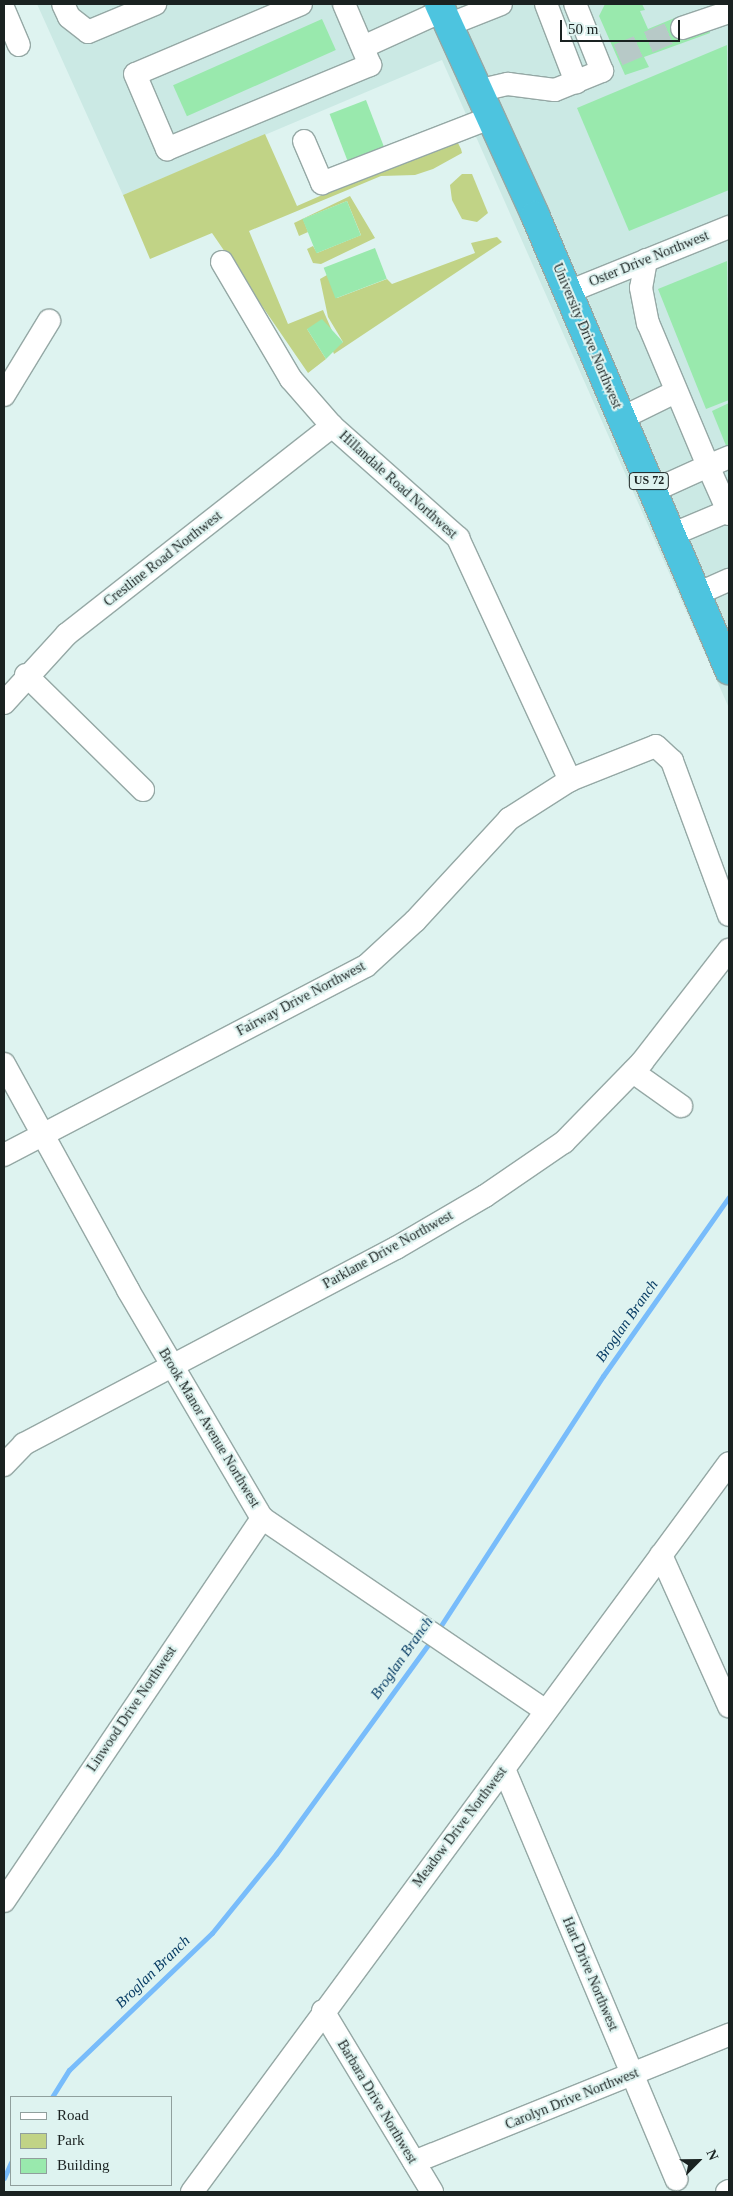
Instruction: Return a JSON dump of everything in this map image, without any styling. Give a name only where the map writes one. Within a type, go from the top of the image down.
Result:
[{"type":"highway","name":"University Drive Northwest","points":[[443,13],[568,292],[729,670]]},
{"type":"street","points":[[63,4],[69,17],[88,32],[155,4]]},
{"type":"street","points":[[301,4],[135,74],[168,149],[370,65],[344,4]]},
{"type":"street","points":[[363,47],[443,13],[501,4]]},
{"type":"street","points":[[546,4],[576,82]]},
{"type":"street","points":[[477,91],[508,84],[555,90],[602,71],[608,59],[575,4]]},
{"type":"street","points":[[4,10],[19,45]]},
{"type":"street","points":[[682,28],[729,12]]},
{"type":"street","points":[[304,141],[322,183],[490,118]]},
{"type":"street","name":"Oster Drive Northwest","points":[[568,292],[729,227]]},
{"type":"street","points":[[646,260],[641,288],[648,323],[675,392],[729,512],[672,534]]},
{"type":"street","name":"Hillandale Road Northwest","points":[[222,262],[291,379],[332,426],[458,538],[570,780]]},
{"type":"street","points":[[4,395],[49,321]]},
{"type":"street","points":[[622,418],[675,392]]},
{"type":"street","name":"Crestline Road Northwest","points":[[4,703],[26,675],[67,634],[332,426]]},
{"type":"street","points":[[653,491],[729,457]]},
{"type":"street","points":[[697,594],[729,580]]},
{"type":"street","points":[[26,675],[142,790]]},
{"type":"street","name":"Fairway Drive Northwest","points":[[4,1155],[366,966],[415,921],[509,819],[570,780],[656,746],[672,761],[729,915]]},
{"type":"street","name":"Parklane Drive Northwest","points":[[4,1465],[24,1444],[170,1364],[396,1248],[485,1196],[564,1142],[633,1072],[723,958]]},
{"type":"street","name":"Brook Manor Avenue Northwest","points":[[4,1064],[170,1364],[262,1518],[414,1619],[546,1711]]},
{"type":"street","points":[[633,1072],[681,1106]]},
{"type":"street","name":"Meadow Drive Northwest","points":[[192,2192],[323,2011],[729,1463]]},
{"type":"street","name":"Linwood Drive Northwest","points":[[4,1901],[262,1518]]},
{"type":"street","points":[[661,1555],[729,1706]]},
{"type":"street","name":"Hart Drive Northwest","points":[[504,1769],[676,2179]]},
{"type":"street","name":"Barbara Drive Northwest","points":[[323,2011],[432,2192]]},
{"type":"street","name":"Carolyn Drive Northwest","points":[[414,2162],[729,2035]]},
{"type":"shaded area","points":[[37,4],[729,4],[729,708],[442,60],[123,195]]},
{"type":"green space","points":[[265,134],[297,206],[455,137],[462,153],[433,169],[415,175],[381,176],[249,231],[288,324],[323,310],[333,333],[307,329],[326,359],[308,373],[212,233],[150,259],[123,195]]},
{"type":"green space","points":[[462,174],[472,174],[488,213],[477,222],[462,219],[452,200],[450,185]]},
{"type":"green space","points":[[350,196],[375,238],[321,264],[313,263],[307,249],[313,246],[317,253],[361,235],[347,201],[303,219],[308,232],[299,236],[294,223]]},
{"type":"green space","points":[[497,237],[502,242],[334,354],[332,349],[343,342],[328,317],[320,279],[327,275],[337,298],[387,279],[392,284],[475,253],[471,243]]},
{"type":"building","points":[[605,4],[642,4],[645,10],[640,11],[648,29],[677,17],[683,33],[707,24],[710,33],[644,57],[649,67],[625,75],[599,16]]},
{"type":"building","points":[[322,19],[336,50],[187,116],[173,85]]},
{"type":"building","points":[[727,45],[729,190],[629,231],[577,108]]},
{"type":"building","points":[[366,100],[385,149],[349,163],[330,114]]},
{"type":"building","points":[[347,201],[361,235],[316,253],[302,219]]},
{"type":"building","points":[[375,248],[387,279],[335,299],[324,268]]},
{"type":"building","points":[[727,261],[729,400],[706,409],[658,289]]},
{"type":"building","points":[[322,319],[343,342],[326,359],[307,329]]},
{"type":"building","points":[[729,403],[729,453],[712,411]]},
{"type":"waterway","name":"Broglan Branch","points":[[438,1630],[603,1376],[729,1197]]},
{"type":"waterway","name":"Broglan Branch","points":[[53,2096],[69,2070],[212,1933],[276,1854],[432,1639]]},
{"type":"waterway","name":"Broglan Branch","points":[[4,2178],[10,2164]]},
{"type":"tunnel","points":[[618,55],[682,28]]}]
